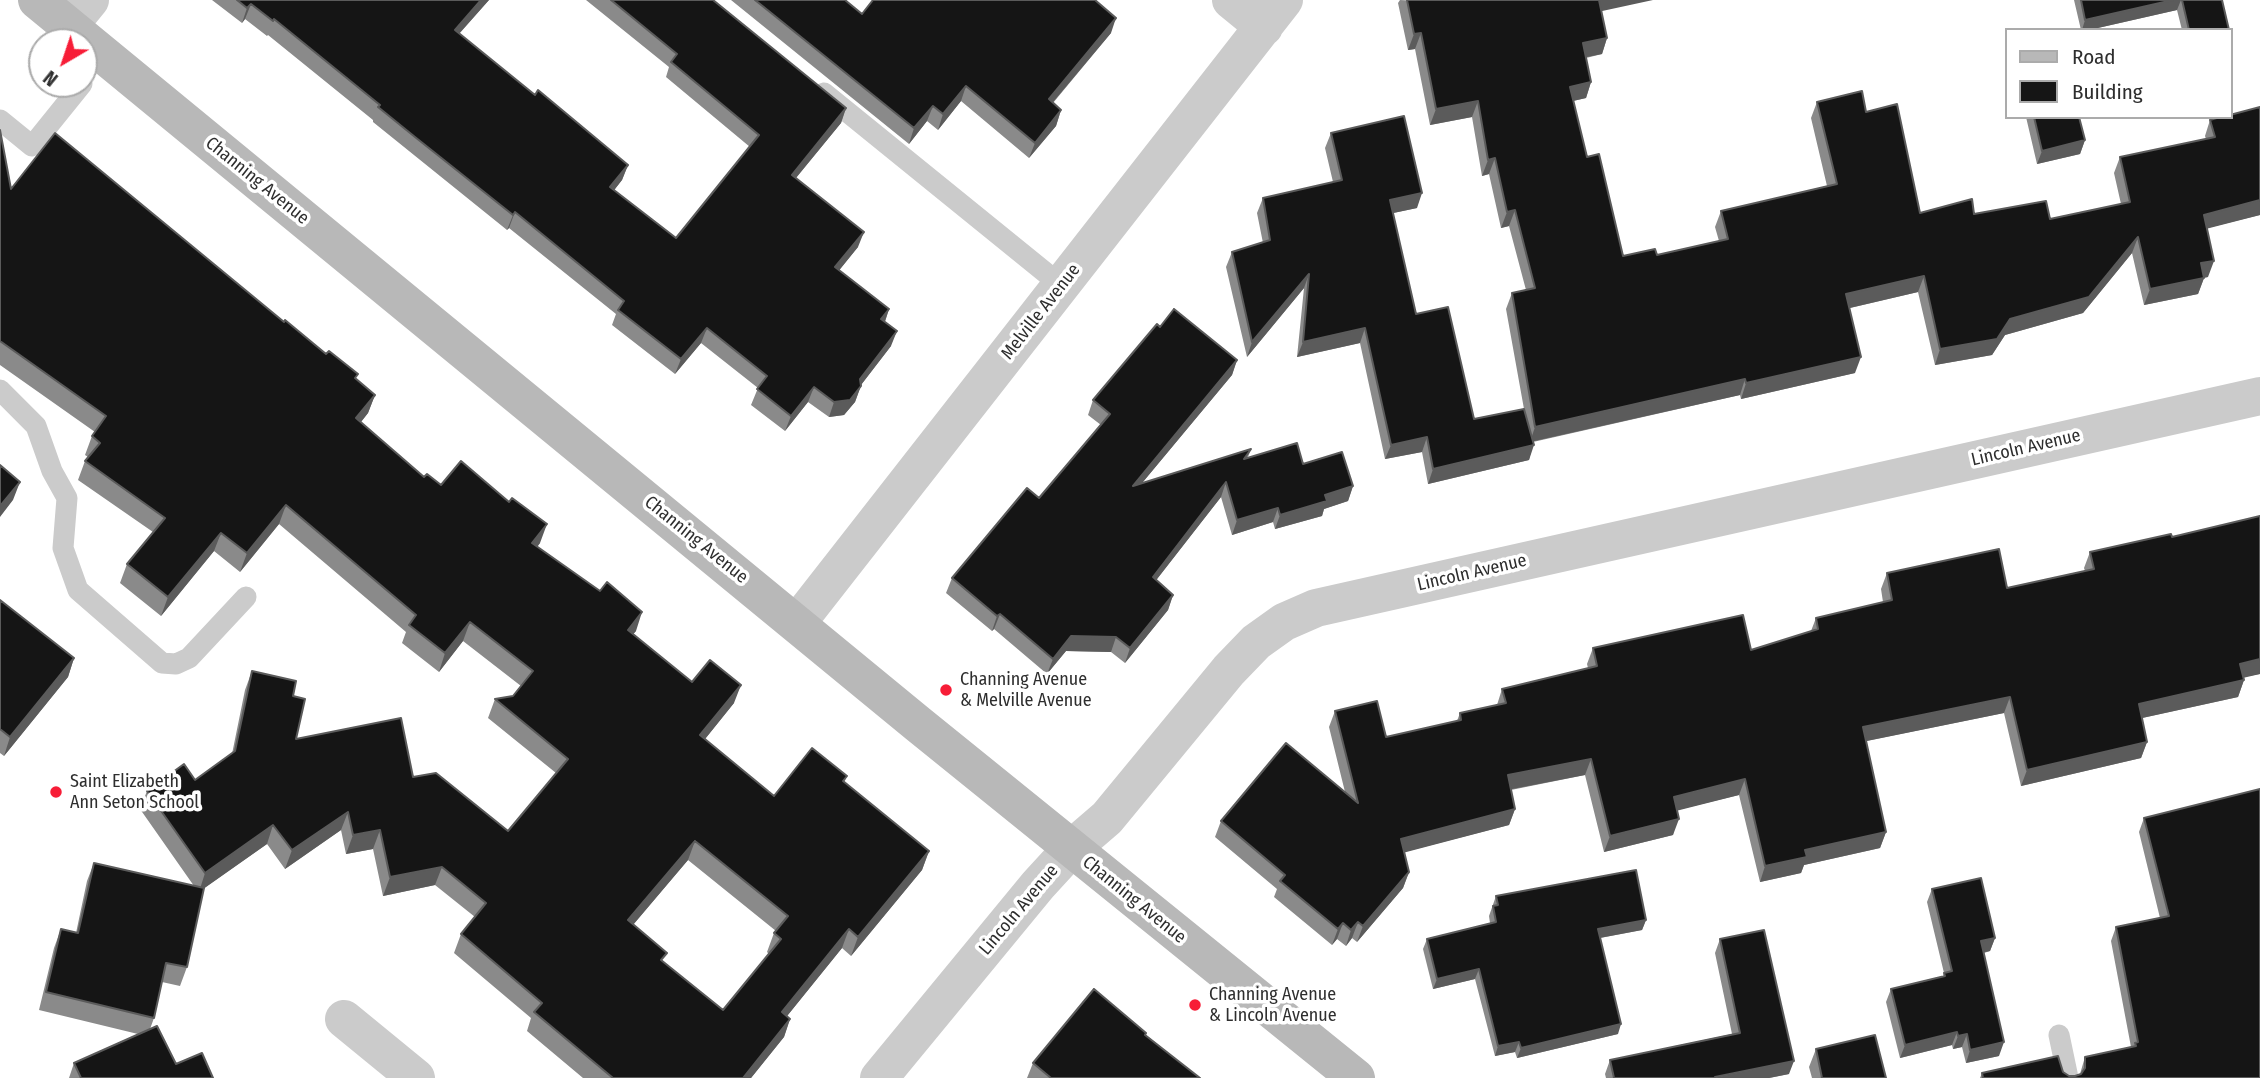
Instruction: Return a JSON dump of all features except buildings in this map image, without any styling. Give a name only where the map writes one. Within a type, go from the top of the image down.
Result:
[{"type":"street","name":"Channing Avenue","points":[[37,0],[79,13]]},
{"type":"street","points":[[1231,0],[1274,13]]},
{"type":"street","name":"Melville Avenue","points":[[797,623],[1274,13]]},
{"type":"street","name":"Channing Avenue","points":[[98,80],[797,623],[1071,849],[1356,1078]]},
{"type":"street","name":"Lincoln Avenue","points":[[879,1078],[1027,897],[1071,849],[1107,818],[1229,670],[1256,642],[1284,622],[1316,608],[2260,396]]},
{"type":"street","points":[[344,1019],[416,1078]]},
{"type":"lane","points":[[807,79],[1062,286]]},
{"type":"lane","points":[[0,120],[32,146],[71,98]]},
{"type":"lane","points":[[0,390],[36,426],[52,471],[67,498],[63,548],[78,590],[162,663],[176,664],[189,658],[246,597]]},
{"type":"lane","points":[[2059,1035],[2068,1078]]},
{"type":"place","name":"Channing Avenue & Melville Avenue","points":[[946,690]]},
{"type":"place","name":"Saint Elizabeth Ann Seton School","points":[[56,792]]},
{"type":"place","name":"Channing Avenue & Lincoln Avenue","points":[[1195,1005]]}]
